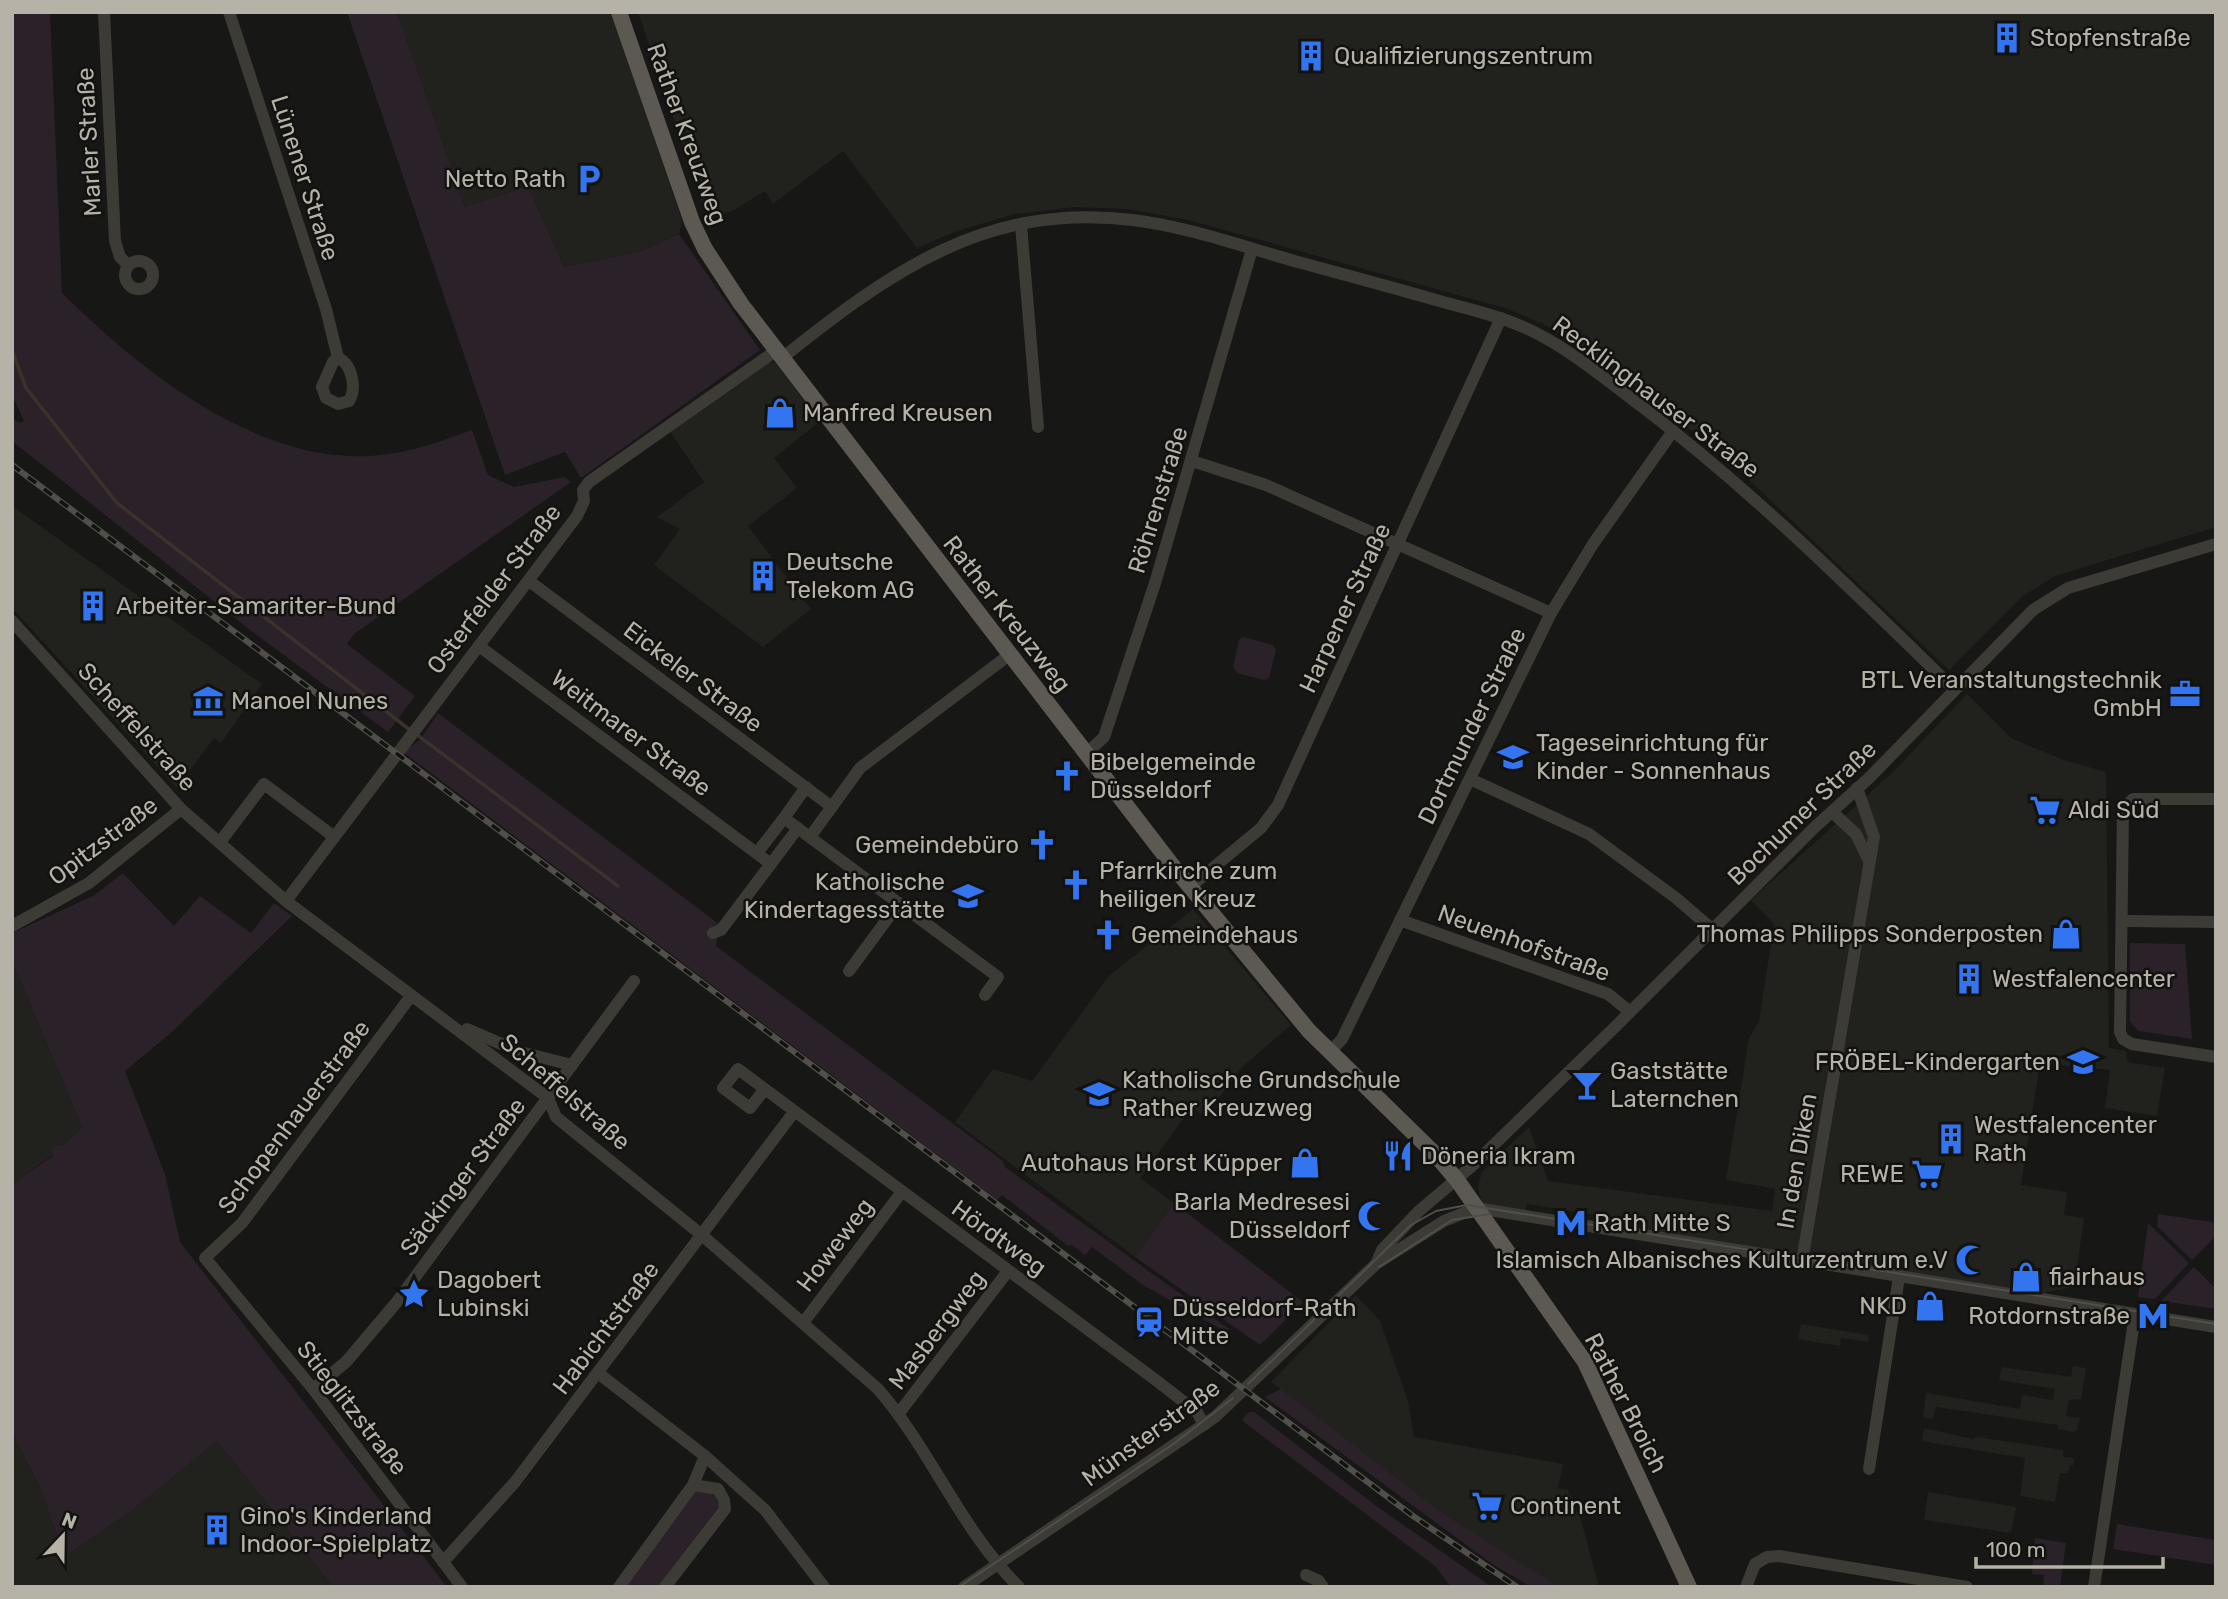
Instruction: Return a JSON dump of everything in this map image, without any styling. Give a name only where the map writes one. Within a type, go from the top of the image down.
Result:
[{"type":"main road","name":"Rather Kreuzweg","points":[[619,12],[692,222],[705,249],[779,354],[1190,887],[1309,1031],[1435,1154],[1457,1180]]},
{"type":"main road","name":"Rather Broich","points":[[1457,1180],[1585,1362],[1689,1587]]},
{"type":"street","name":"Marler Straße","points":[[104,12],[115,241],[120,257],[128,265]]},
{"type":"street","name":"Lünener Straße","points":[[229,12],[326,309],[338,358]]},
{"type":"street","name":"Recklinghauser Straße","points":[[779,354],[870,289],[925,256],[993,231],[1078,218],[1132,220],[1190,231],[1501,318],[1562,348],[1745,488],[1953,688]]},
{"type":"street","points":[[1021,225],[1038,427]]},
{"type":"street","name":"Röhrenstraße","points":[[1086,754],[1104,737],[1192,461],[1252,249]]},
{"type":"street","name":"Harpener Straße","points":[[1190,887],[1261,828],[1278,805],[1501,318]]},
{"type":"street","name":"Osterfelder Straße","points":[[286,901],[577,516],[584,501],[583,490],[589,482],[779,354]]},
{"type":"street","name":"Dortmunder Straße","points":[[1330,1052],[1342,1039],[1551,613],[1593,544],[1673,431]]},
{"type":"street","points":[[1192,461],[1266,485],[1551,613]]},
{"type":"street","name":"Bochumer Straße","points":[[1457,1180],[1857,788],[2033,610],[2053,596],[2085,582],[2216,544]]},
{"type":"street","name":"Eickeler Straße","points":[[529,580],[832,807]]},
{"type":"street","name":"Scheffelstraße","points":[[12,621],[181,809],[286,901],[548,1098],[556,1116],[703,1236],[855,1367],[899,1413],[997,1564],[1019,1587]]},
{"type":"street","name":"Weitmarer Straße","points":[[479,646],[771,864]]},
{"type":"street","points":[[810,837],[860,768],[1009,655]]},
{"type":"street","points":[[1470,779],[1589,834],[1712,929]]},
{"type":"street","points":[[220,842],[264,784],[333,836]]},
{"type":"street","points":[[757,853],[806,787]]},
{"type":"street","name":"In den Diken","points":[[1802,1261],[1874,837],[1857,788]]},
{"type":"street","points":[[2216,799],[2133,799],[2126,802],[2123,808],[2120,1032],[2123,1039],[2132,1044],[2216,1057]]},
{"type":"street","name":"Opitzstraße","points":[[12,926],[89,883],[181,809]]},
{"type":"street","points":[[1832,812],[1856,834],[1869,861]]},
{"type":"street","points":[[784,818],[998,977],[985,995]]},
{"type":"street","points":[[712,933],[721,930],[798,828]]},
{"type":"street","points":[[849,971],[899,903]]},
{"type":"street","name":"Neuenhofstraße","points":[[1400,920],[1608,994],[1629,1011]]},
{"type":"street","points":[[2122,922],[2216,922]]},
{"type":"street","name":"Säckinger Straße","points":[[313,1389],[367,1339],[634,981]]},
{"type":"street","name":"Schopenhauerstraße","points":[[205,1258],[242,1223],[411,996]]},
{"type":"street","points":[[449,1021],[520,1052],[572,1065]]},
{"type":"street","name":"Hördtweg","points":[[765,1089],[1157,1381],[1197,1412],[1204,1425]]},
{"type":"street","name":"Habichtstraße","points":[[443,1562],[515,1482],[794,1112]]},
{"type":"street","name":"Münsterstraße","points":[[1376,1264],[1382,1250],[1419,1211],[1457,1180]]},
{"type":"street","name":"Howeweg","points":[[803,1323],[901,1192]]},
{"type":"street","points":[[1476,1208],[2216,1327]]},
{"type":"street","name":"Münsterstraße","points":[[964,1587],[1204,1425],[1376,1264],[1444,1221],[1476,1208]]},
{"type":"street","name":"Stieglitzstraße","points":[[205,1258],[313,1389],[462,1587]]},
{"type":"street","name":"Masbergweg","points":[[899,1413],[1008,1271]]},
{"type":"street","points":[[1869,1469],[1899,1277]]},
{"type":"street","points":[[2094,1587],[2135,1314]]},
{"type":"street","points":[[598,1373],[742,1488],[779,1525],[824,1587]]},
{"type":"street","points":[[619,1587],[693,1485],[705,1456]]},
{"type":"street","points":[[693,1485],[718,1489],[725,1509]]},
{"type":"street","points":[[665,1587],[742,1488]]},
{"type":"street","points":[[1746,1587],[1755,1564],[1767,1557],[1779,1556],[1967,1587]]},
{"type":"street","points":[[1306,1575],[1319,1581],[1323,1587]]},
{"type":"shaded area","points":[[12,12],[50,12],[62,293],[128,353],[206,408],[248,430],[291,446],[335,455],[392,454],[472,430],[488,475],[514,487],[565,477],[571,482],[354,634],[347,644],[415,696],[388,732],[254,633],[12,441],[12,418],[19,423],[24,421],[12,395]]},
{"type":"shaded area","points":[[347,12],[397,12],[465,207],[528,186],[564,267],[641,251],[679,234],[760,350],[581,478],[565,452],[505,475]]},
{"type":"shaded area","points":[[397,12],[612,12],[682,221],[679,234],[641,251],[564,267],[528,186],[465,207]]},
{"type":"shaded area","points":[[638,12],[2216,12],[2216,527],[2055,576],[2022,597],[1949,670],[1721,453],[1582,347],[1543,324],[1508,309],[1188,220],[1128,209],[1075,207],[1015,214],[957,231],[917,248],[843,151],[773,204],[765,191],[734,210],[708,219]]},
{"type":"shaded area","points":[[766,361],[784,365],[824,418],[774,458],[797,488],[748,526],[811,609],[763,647],[654,565],[680,529],[657,517],[704,482],[667,427]]},
{"type":"shaded area","points":[[12,506],[262,684],[221,743],[214,738],[177,788],[12,608]]},
{"type":"shaded area","points":[[1243,637],[1273,645],[1276,650],[1269,678],[1264,680],[1237,673],[1233,667],[1239,640]]},
{"type":"shaded area","points":[[1967,694],[2011,738],[2061,759],[2106,772],[2109,1048],[2126,1051],[2127,1062],[2165,1068],[2157,1116],[2105,1108],[2110,1070],[2040,1063],[2021,1185],[2067,1192],[2064,1215],[2084,1218],[2074,1287],[2041,1293],[1640,1230],[1641,1222],[1527,1204],[1525,1211],[1482,1205],[1478,1186],[1482,1172],[1529,1127],[1548,1181],[1772,1211],[1775,1189],[1726,1180],[1749,1038],[1759,1021],[1774,924],[1751,900],[1893,772]]},
{"type":"shaded area","points":[[438,713],[719,924],[716,946],[1003,1161],[1005,1167],[1229,1329],[1226,1332],[1143,1285],[1092,1247],[1085,1255],[1072,1245],[1068,1246],[1002,1195],[997,1200],[403,752],[421,739],[619,888],[422,737]]},
{"type":"shaded area","points":[[123,873],[174,926],[200,896],[251,933],[274,903],[292,916],[171,1033],[125,1071],[165,1174],[180,1242],[447,1587],[333,1587],[217,1441],[134,1509],[64,1557],[41,1489],[12,1433],[12,1184],[53,1156],[51,1148],[64,1144],[82,1127],[12,961],[12,933],[93,896]]},
{"type":"shaded area","name":"Katholische Grundschule Rather Kreuzweg","points":[[1193,909],[1291,1025],[1241,1068],[1205,1117],[1192,1107],[1140,1178],[1174,1203],[1135,1257],[955,1122],[993,1069],[1032,1081],[1108,977]]},
{"type":"shaded area","points":[[2130,943],[2185,944],[2192,1039],[2139,1031],[2130,1022]]},
{"type":"shaded area","points":[[12,961],[82,1127],[64,1144],[52,1148],[53,1155],[12,1184]]},
{"type":"shaded area","points":[[1174,1203],[1303,1302],[1260,1345],[1135,1257]]},
{"type":"shaded area","points":[[2158,1214],[2212,1222],[2216,1225],[2216,1236],[2192,1260],[2157,1226]]},
{"type":"shaded area","points":[[2148,1223],[2189,1263],[2155,1299],[2138,1297]]},
{"type":"shaded area","points":[[2194,1267],[2216,1289],[2216,1309],[2161,1301]]},
{"type":"shaded area","points":[[1356,1295],[1380,1321],[1408,1401],[1414,1437],[1563,1464],[1558,1488],[1568,1490],[1581,1520],[1598,1583],[1596,1587],[1559,1587],[1534,1572],[1444,1514],[1271,1382]]},
{"type":"shaded area","points":[[1801,1324],[1869,1335],[1868,1342],[1841,1338],[1840,1346],[1798,1339]]},
{"type":"shaded area","points":[[2073,1366],[2086,1368],[2081,1399],[2069,1400],[2066,1416],[2080,1418],[2077,1430],[2073,1432],[2058,1429],[2058,1425],[1936,1407],[1933,1419],[1923,1417],[1926,1393],[2020,1409],[2022,1395],[2053,1400],[2055,1389],[1999,1380],[2002,1367],[2071,1377]]},
{"type":"shaded area","points":[[1281,1389],[1444,1514],[1559,1587],[1531,1587],[1495,1566],[1265,1397]]},
{"type":"shaded area","points":[[1249,1412],[1254,1412],[1375,1505],[1492,1587],[1451,1587],[1435,1566],[1245,1423],[1242,1419]]},
{"type":"shaded area","points":[[1924,1428],[1973,1439],[1977,1437],[2063,1450],[2063,1457],[2074,1458],[2073,1466],[2070,1465],[2068,1473],[2060,1473],[2055,1502],[2020,1496],[2025,1458],[1922,1441]]},
{"type":"shaded area","points":[[12,1433],[41,1489],[64,1557],[134,1509],[217,1441],[333,1587],[12,1587]]},
{"type":"shaded area","points":[[696,1491],[715,1495],[719,1506],[658,1587],[625,1587]]},
{"type":"shaded area","points":[[1928,1492],[2016,1507],[2011,1533],[1924,1520]]},
{"type":"shaded area","points":[[2117,1524],[2216,1540],[2216,1565],[2113,1549]]},
{"type":"shaded area","points":[[2035,1538],[2066,1543],[2060,1587],[2043,1587],[2044,1575],[2032,1574]]},
{"type":"waterway","points":[[12,350],[26,388],[117,503],[410,730]]},
{"type":"waterway","points":[[416,734],[618,886]]},
{"type":"tram line","points":[[1248,1384],[1411,1225],[1436,1211],[1467,1205],[2216,1324]]},
{"type":"tram line","points":[[1379,1267],[1452,1220],[1490,1214]]},
{"type":"tram line","points":[[959,1587],[1172,1445],[1233,1398]]},
{"type":"railway","points":[[12,465],[1413,1516],[1517,1587]]},
{"type":"place","name":"Stopfenstraße","points":[[2007,38]]},
{"type":"place","name":"Qualifizierungszentrum","points":[[1311,56]]},
{"type":"place","name":"Netto Rath","points":[[589,179]]},
{"type":"place","name":"Manfred Kreusen","points":[[780,413]]},
{"type":"place","name":"Deutsche Telekom AG","points":[[763,576]]},
{"type":"place","name":"Arbeiter-Samariter-Bund","points":[[93,606]]},
{"type":"place","name":"BTL Veranstaltungstechnik GmbH","points":[[2185,694]]},
{"type":"place","name":"Manoel Nunes","points":[[208,701]]},
{"type":"place","name":"Tageseinrichtung für Kinder - Sonnenhaus","points":[[1513,757]]},
{"type":"place","name":"Bibelgemeinde Düsseldorf","points":[[1067,776]]},
{"type":"place","name":"Aldi Süd","points":[[2045,810]]},
{"type":"place","name":"Gemeindebüro","points":[[1042,845]]},
{"type":"place","name":"Pfarrkirche zum heiligen Kreuz","points":[[1076,885]]},
{"type":"place","name":"Katholische Kindertagesstätte","points":[[968,896]]},
{"type":"place","name":"Thomas Philipps Sonderposten","points":[[2066,934]]},
{"type":"place","name":"Gemeindehaus","points":[[1108,935]]},
{"type":"place","name":"Westfalencenter","points":[[1969,979]]},
{"type":"place","name":"FRÖBEL-Kindergarten","points":[[2083,1062]]},
{"type":"place","name":"Gaststätte Laternchen","points":[[1587,1085]]},
{"type":"place","name":"Katholische Grundschule Rather Kreuzweg","points":[[1099,1094]]},
{"type":"place","name":"Westfalencenter Rath","points":[[1951,1139]]},
{"type":"place","name":"Döneria Ikram","points":[[1398,1156]]},
{"type":"place","name":"Autohaus Horst Küpper","points":[[1305,1163]]},
{"type":"place","name":"REWE","points":[[1927,1174]]},
{"type":"place","name":"Barla Medresesi Düsseldorf","points":[[1373,1216]]},
{"type":"place","name":"Rath Mitte S","points":[[1571,1223]]},
{"type":"place","name":"Islamisch Albanisches Kulturzentrum e.V","points":[[1971,1260]]},
{"type":"place","name":"fiairhaus","points":[[2026,1277]]},
{"type":"place","name":"Dagobert Lubinski","points":[[414,1294]]},
{"type":"place","name":"NKD","points":[[1930,1306]]},
{"type":"place","name":"Rotdornstraße","points":[[2153,1316]]},
{"type":"place","name":"Düsseldorf-Rath Mitte","points":[[1149,1322]]},
{"type":"place","name":"Continent","points":[[1487,1506]]},
{"type":"place","name":"Gino's Kinderland Indoor-Spielplatz","points":[[217,1530]]}]
